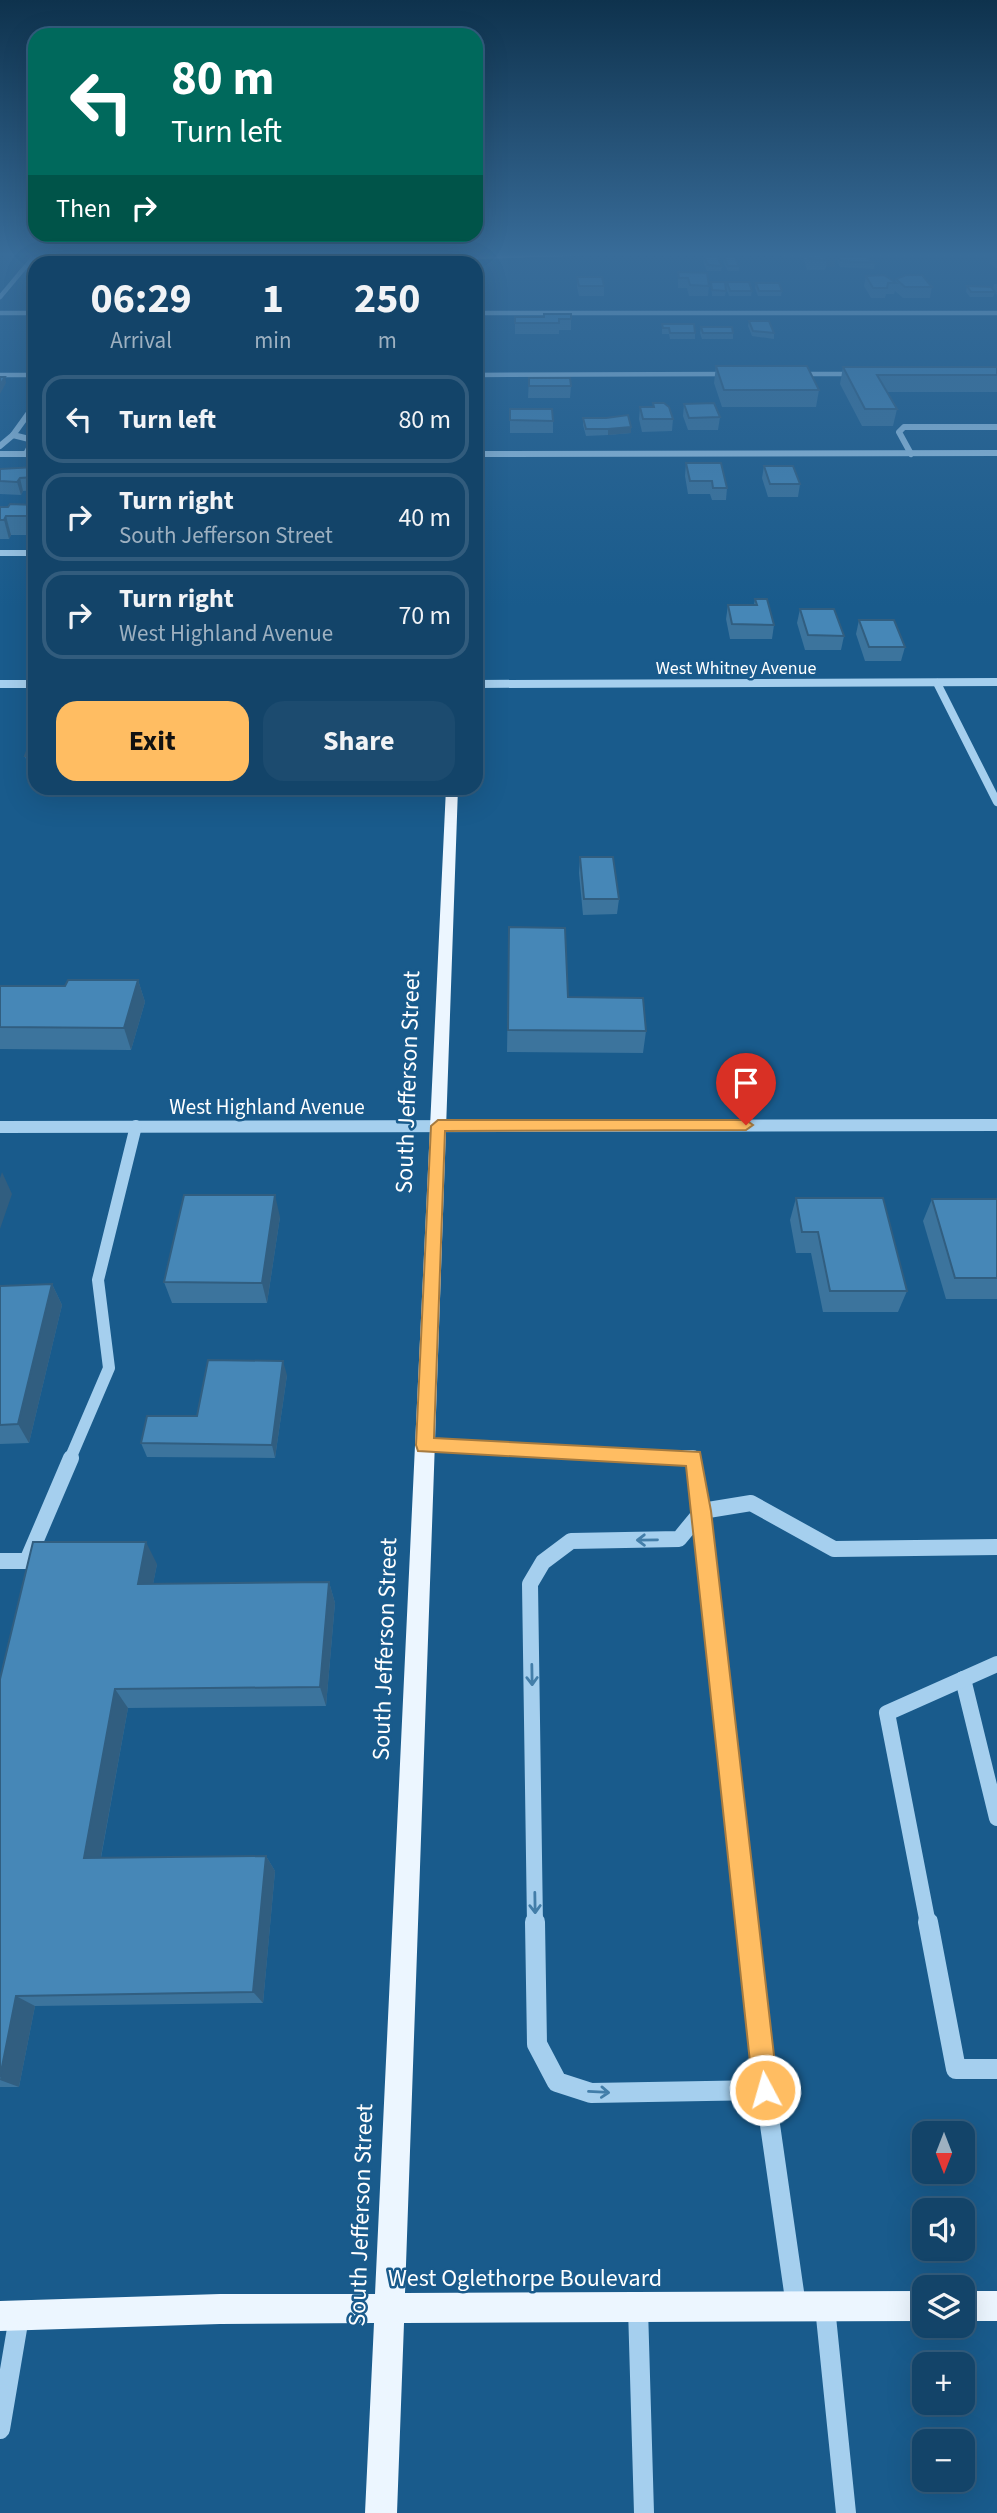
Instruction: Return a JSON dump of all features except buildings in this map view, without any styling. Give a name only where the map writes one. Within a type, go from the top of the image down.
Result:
[{"type":"main road","name":"South Jefferson Street","points":[[381,2513],[452,795]]},
{"type":"main road","name":"West Oglethorpe Boulevard","points":[[10,2317],[220,2309],[912,2306]]},
{"type":"main road","points":[[975,2306],[997,2306]]},
{"type":"street","points":[[483,374],[739,374]]},
{"type":"street","points":[[781,374],[864,374]]},
{"type":"street","points":[[0,375],[28,375]]},
{"type":"street","points":[[0,446],[28,416]]},
{"type":"street","points":[[911,453],[899,432],[904,427],[997,427]]},
{"type":"street","points":[[13,435],[28,439]]},
{"type":"street","points":[[0,454],[26,454],[28,450]]},
{"type":"street","points":[[483,454],[997,453]]},
{"type":"street","points":[[0,553],[28,553]]},
{"type":"street","name":"West Whitney Avenue","points":[[483,684],[997,682]]},
{"type":"street","points":[[937,683],[949,701],[997,802]]},
{"type":"street","points":[[0,684],[28,684]]},
{"type":"street","name":"West Highland Avenue","points":[[0,1127],[997,1125]]},
{"type":"street","points":[[0,1561],[27,1561],[109,1368],[98,1280],[136,1126]]},
{"type":"street","points":[[425,1445],[694,1458],[765,2090],[811,2307],[846,2513]]},
{"type":"street","points":[[765,2090],[591,2093],[557,2082],[537,2044],[530,1584],[543,1562],[571,1541],[679,1539],[702,1511],[751,1503],[834,1549],[997,1547]]},
{"type":"street","points":[[997,1664],[887,1713],[956,2069],[997,2069]]},
{"type":"street","points":[[963,1679],[997,1818]]},
{"type":"street","points":[[638,2307],[644,2513]]},
{"type":"street","points":[[0,2429],[10,2317]]},
{"type":"route","points":[[746,1125],[438,1126],[425,1445],[694,1458],[765,2090]]}]
